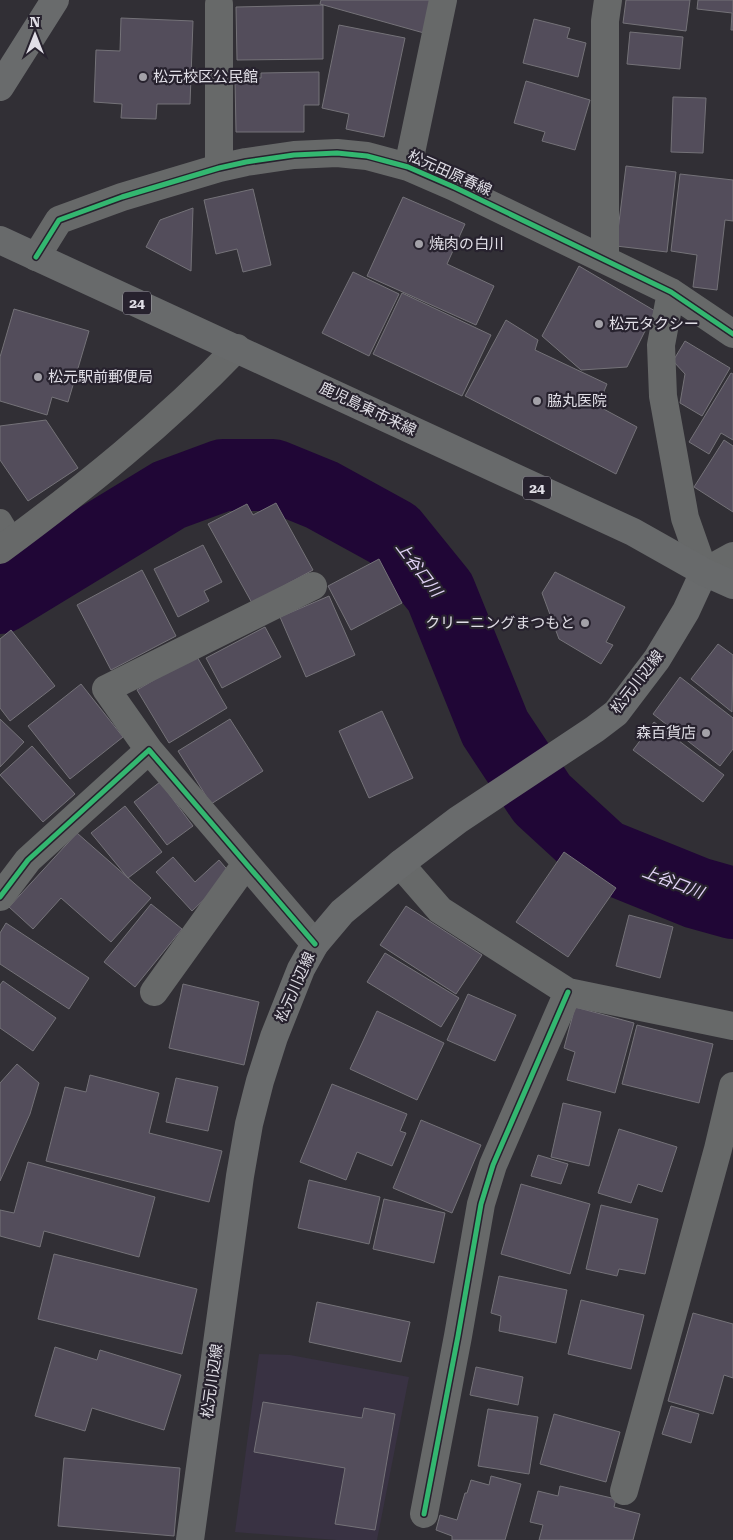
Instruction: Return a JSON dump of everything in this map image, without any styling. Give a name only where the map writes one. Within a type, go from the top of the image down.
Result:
[{"type":"main road","points":[[0,87],[55,0]]},
{"type":"main road","name":"鹿児島東市来線","points":[[0,240],[633,532],[704,572],[733,585]]},
{"type":"main road","name":"松元川辺線","points":[[190,1540],[240,1176],[249,1124],[274,1037],[301,969],[315,944],[342,912],[400,864],[458,820],[595,729],[616,712],[657,659],[686,611],[704,572]]},
{"type":"street","points":[[408,167],[443,0]]},
{"type":"street","points":[[605,260],[605,21],[608,0]]},
{"type":"street","points":[[219,4],[219,168]]},
{"type":"street","name":"松元田原春線","points":[[36,257],[60,220],[122,197],[219,168],[294,155],[337,153],[367,156],[408,167],[454,187],[605,260],[670,292],[733,334]]},
{"type":"street","points":[[670,292],[661,345],[663,396],[685,518],[704,572],[733,556]]},
{"type":"street","points":[[4,537],[78,491],[158,425],[208,379],[237,348]]},
{"type":"street","points":[[313,586],[106,689],[149,750],[315,944]]},
{"type":"street","points":[[0,897],[28,860],[149,750]]},
{"type":"street","points":[[154,992],[246,864]]},
{"type":"street","points":[[400,864],[440,910],[568,992],[733,1026]]},
{"type":"street","points":[[424,1514],[481,1204],[493,1165],[568,992]]},
{"type":"street","points":[[624,1491],[726,1151],[733,1086]]},
{"type":"shaded area","points":[[259,1354],[290,1355],[409,1377],[377,1540],[337,1540],[235,1532]]},
{"type":"building","points":[[321,0],[433,0],[424,33],[320,4]]},
{"type":"building","points":[[626,0],[690,0],[686,31],[623,23]]},
{"type":"building","points":[[698,0],[733,0],[733,30],[731,30],[732,13],[697,9]]},
{"type":"building","points":[[323,5],[323,59],[237,60],[236,7]]},
{"type":"building","name":"松元校区公民館","points":[[121,18],[193,21],[190,104],[157,104],[156,119],[121,118],[122,104],[94,102],[96,50],[120,51]]},
{"type":"building","points":[[534,19],[570,28],[567,38],[586,43],[578,77],[523,63]]},
{"type":"building","points":[[339,25],[405,38],[384,137],[346,129],[349,114],[322,108]]},
{"type":"building","points":[[630,32],[683,37],[680,69],[627,64]]},
{"type":"building","points":[[319,72],[319,105],[304,105],[304,132],[236,132],[235,78],[261,78],[261,73]]},
{"type":"building","points":[[526,81],[590,100],[575,150],[542,141],[545,132],[514,123]]},
{"type":"building","points":[[673,97],[706,98],[703,153],[671,152]]},
{"type":"building","points":[[626,166],[676,172],[667,252],[616,246]]},
{"type":"building","points":[[680,174],[733,180],[733,221],[725,220],[717,290],[693,287],[697,255],[671,251]]},
{"type":"building","points":[[253,189],[271,265],[243,272],[237,249],[216,254],[204,200]]},
{"type":"building","name":"焼肉の白川","points":[[403,197],[465,224],[447,264],[494,286],[476,325],[367,276]]},
{"type":"building","points":[[193,208],[191,271],[146,247],[160,220]]},
{"type":"building","name":"松元タクシー","points":[[579,266],[655,311],[627,367],[581,370],[542,336]]},
{"type":"building","points":[[353,272],[399,294],[369,356],[322,333]]},
{"type":"building","points":[[402,293],[491,335],[462,396],[373,354]]},
{"type":"building","name":"松元駅前郵便局","points":[[14,309],[89,331],[68,402],[52,397],[47,415],[0,401],[0,357]]},
{"type":"building","name":"脇丸医院","points":[[506,320],[538,340],[535,350],[607,384],[598,406],[637,427],[616,474],[465,396]]},
{"type":"building","points":[[685,341],[730,368],[702,416],[680,403],[685,374],[673,361]]},
{"type":"building","points":[[731,373],[733,374],[733,440],[721,433],[709,454],[689,442]]},
{"type":"building","points":[[46,420],[78,468],[28,501],[0,460],[0,426]]},
{"type":"building","points":[[724,440],[733,446],[733,512],[694,487]]},
{"type":"building","points":[[276,503],[313,570],[252,603],[208,524],[247,504],[253,515]]},
{"type":"building","points":[[203,545],[222,582],[204,591],[209,601],[178,617],[154,569]]},
{"type":"building","points":[[379,559],[402,603],[351,630],[328,586]]},
{"type":"building","points":[[142,570],[176,636],[111,670],[77,605]]},
{"type":"building","name":"クリーニングまつもと","points":[[555,572],[625,607],[606,642],[613,645],[601,664],[559,639],[542,593]]},
{"type":"building","points":[[329,596],[355,655],[306,677],[280,617]]},
{"type":"building","points":[[265,627],[281,657],[222,688],[206,658]]},
{"type":"building","points":[[11,630],[55,686],[10,721],[0,708],[0,639]]},
{"type":"building","points":[[718,644],[733,655],[732,712],[691,679]]},
{"type":"building","points":[[196,655],[227,708],[169,743],[137,690]]},
{"type":"building","name":"森百貨店","points":[[680,677],[733,718],[733,749],[720,766],[653,714]]},
{"type":"building","points":[[81,684],[123,737],[70,779],[28,726]]},
{"type":"building","points":[[382,711],[413,778],[369,798],[339,731]]},
{"type":"building","points":[[0,719],[24,742],[0,767]]},
{"type":"building","points":[[230,719],[263,771],[211,804],[178,751]]},
{"type":"building","points":[[654,722],[724,775],[703,802],[633,750]]},
{"type":"building","points":[[32,746],[75,794],[43,822],[0,775]]},
{"type":"building","points":[[160,782],[193,826],[167,845],[134,802]]},
{"type":"building","points":[[125,806],[162,852],[128,878],[91,833]]},
{"type":"building","points":[[77,833],[151,898],[111,942],[61,898],[33,929],[9,907]]},
{"type":"building","points":[[564,852],[616,888],[568,957],[516,922]]},
{"type":"building","points":[[173,857],[195,882],[219,860],[231,874],[192,911],[156,872]]},
{"type":"building","points":[[151,904],[182,929],[135,987],[104,962]]},
{"type":"building","points":[[406,906],[482,955],[456,994],[380,945]]},
{"type":"building","points":[[629,915],[673,927],[660,978],[616,966]]},
{"type":"building","points":[[6,923],[89,978],[69,1009],[0,964],[0,933]]},
{"type":"building","points":[[385,953],[459,998],[441,1027],[367,982]]},
{"type":"building","points":[[3,981],[56,1018],[33,1051],[0,1028],[0,985]]},
{"type":"building","points":[[183,984],[259,1002],[244,1065],[169,1048]]},
{"type":"building","points":[[468,994],[516,1015],[495,1061],[447,1040]]},
{"type":"building","points":[[575,1007],[634,1023],[615,1093],[567,1080],[575,1052],[564,1048]]},
{"type":"building","points":[[377,1011],[444,1043],[417,1100],[350,1069]]},
{"type":"building","points":[[637,1025],[713,1044],[699,1103],[622,1084]]},
{"type":"building","points":[[17,1064],[39,1083],[30,1114],[0,1181],[0,1083]]},
{"type":"building","points":[[90,1075],[159,1093],[149,1133],[222,1151],[209,1202],[46,1161],[65,1087],[86,1092]]},
{"type":"building","points":[[176,1078],[218,1087],[208,1131],[166,1122]]},
{"type":"building","points":[[332,1084],[407,1114],[400,1131],[406,1133],[392,1166],[357,1152],[346,1180],[300,1162]]},
{"type":"building","points":[[563,1103],[601,1112],[589,1166],[551,1157]]},
{"type":"building","points":[[421,1120],[481,1145],[452,1213],[393,1188]]},
{"type":"building","points":[[619,1129],[677,1147],[662,1192],[638,1184],[631,1203],[598,1193]]},
{"type":"building","points":[[538,1155],[568,1164],[561,1184],[531,1176]]},
{"type":"building","points":[[28,1162],[155,1197],[139,1257],[44,1231],[40,1247],[0,1236],[0,1210],[14,1213]]},
{"type":"building","points":[[309,1180],[380,1197],[369,1244],[298,1228]]},
{"type":"building","points":[[521,1184],[590,1204],[570,1274],[501,1254]]},
{"type":"building","points":[[384,1199],[445,1213],[434,1263],[373,1249]]},
{"type":"building","points":[[601,1205],[658,1219],[645,1274],[619,1269],[617,1276],[586,1269]]},
{"type":"building","points":[[54,1254],[197,1289],[182,1354],[38,1319]]},
{"type":"building","points":[[499,1276],[567,1290],[556,1343],[499,1331],[501,1316],[491,1313]]},
{"type":"building","points":[[581,1300],[644,1315],[631,1369],[568,1354]]},
{"type":"building","points":[[317,1302],[410,1322],[401,1362],[309,1342]]},
{"type":"building","points":[[693,1313],[733,1324],[733,1378],[724,1375],[713,1414],[668,1401]]},
{"type":"building","points":[[55,1347],[97,1360],[100,1350],[181,1375],[164,1430],[92,1408],[85,1431],[35,1416]]},
{"type":"building","points":[[476,1367],[523,1377],[518,1405],[470,1395]]},
{"type":"building","points":[[263,1402],[362,1418],[364,1408],[395,1414],[375,1530],[335,1524],[345,1468],[254,1452]]},
{"type":"building","points":[[671,1406],[699,1414],[691,1443],[662,1434]]},
{"type":"building","points":[[488,1409],[538,1417],[529,1474],[478,1466]]},
{"type":"building","points":[[554,1414],[620,1432],[606,1482],[540,1464]]},
{"type":"building","points":[[64,1458],[180,1468],[174,1536],[58,1526]]},
{"type":"building","points":[[491,1476],[521,1484],[505,1540],[452,1540],[452,1536],[436,1530],[440,1515],[457,1520],[471,1480],[489,1485]]},
{"type":"building","points":[[560,1486],[616,1499],[614,1507],[640,1514],[633,1540],[539,1540],[543,1525],[530,1522],[538,1491],[558,1496]]},
{"type":"waterway","name":"上谷口川","points":[[0,598],[169,495],[223,475],[273,475],[322,495],[393,534],[440,592],[495,728],[542,799],[603,855],[697,893],[733,903]]},
{"type":"cycle path","points":[[36,257],[59,220],[122,197],[219,168],[246,162],[294,155],[337,153],[367,156],[408,167],[454,187],[671,292],[733,334]]},
{"type":"cycle path","points":[[0,897],[28,860],[149,750],[315,944]]},
{"type":"cycle path","points":[[424,1514],[481,1204],[493,1165],[568,992]]},
{"type":"place","name":"松元校区公民館","points":[[143,77]]},
{"type":"place","name":"焼肉の白川","points":[[419,244]]},
{"type":"place","name":"松元タクシー","points":[[599,324]]},
{"type":"place","name":"松元駅前郵便局","points":[[38,377]]},
{"type":"place","name":"脇丸医院","points":[[537,401]]},
{"type":"place","name":"クリーニングまつもと","points":[[585,623]]},
{"type":"place","name":"森百貨店","points":[[706,733]]}]
